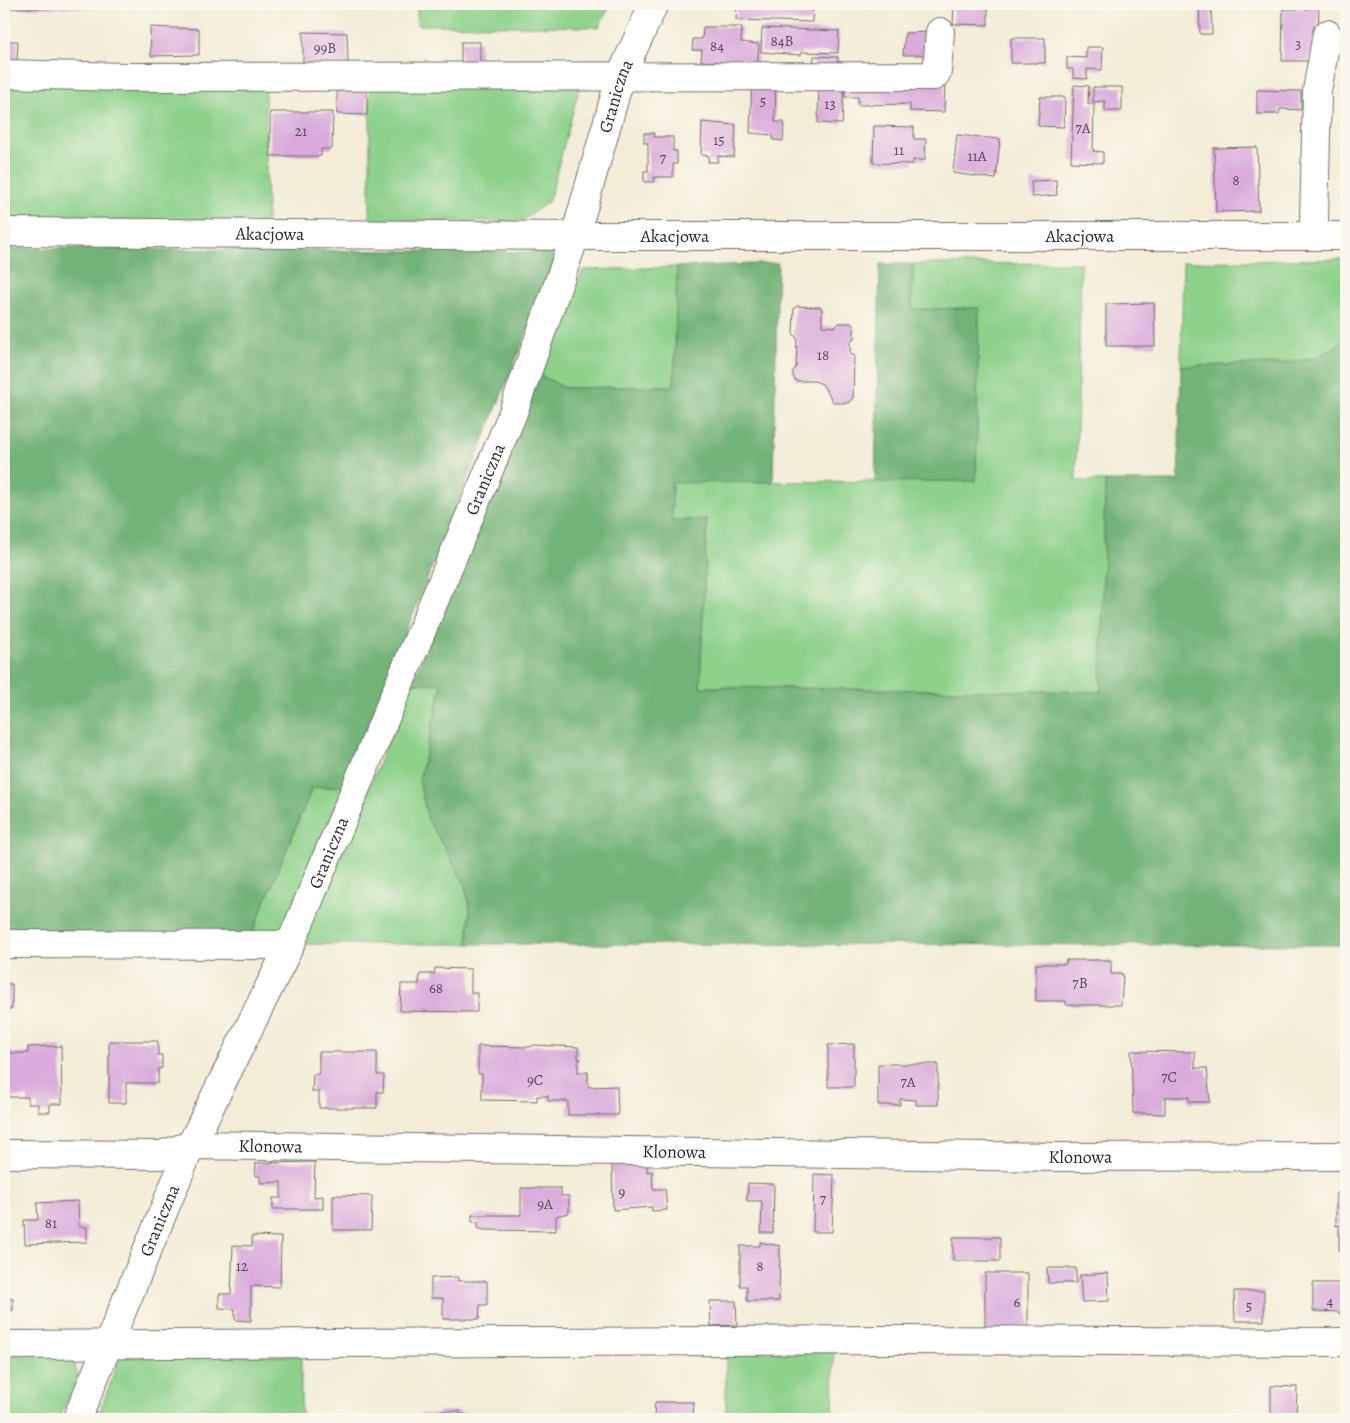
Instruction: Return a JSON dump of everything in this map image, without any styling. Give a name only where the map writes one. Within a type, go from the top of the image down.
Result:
[{"type":"street","name":"Graniczna","points":[[77,1419],[191,1145],[290,945],[512,415],[574,236],[621,75],[654,4]]},
{"type":"street","points":[[4,74],[126,78],[621,75],[934,76],[937,72],[940,32]]},
{"type":"street","points":[[1314,222],[1317,91],[1327,34]]},
{"type":"street","name":"Akacjowa","points":[[4,232],[574,236],[1346,236]]},
{"type":"street","points":[[4,944],[290,945]]},
{"type":"street","name":"Klonowa","points":[[4,1154],[161,1155],[191,1145],[1058,1157],[1346,1156]]},
{"type":"street","points":[[4,1344],[879,1340],[1346,1342]]},
{"type":"green space","points":[[417,4],[611,4],[599,27],[417,25]]},
{"type":"green space","points":[[4,80],[265,83],[267,221],[4,220]]},
{"type":"green space","points":[[370,84],[580,85],[549,201],[522,221],[370,221]]},
{"type":"green space","points":[[4,248],[559,252],[344,786],[312,788],[251,936],[4,935]]},
{"type":"green space","points":[[1346,259],[1346,341],[1315,358],[1280,364],[1181,366],[1183,262]]},
{"type":"green space","points":[[778,263],[773,482],[672,483],[672,521],[707,519],[700,687],[1101,692],[1105,481],[1178,481],[1181,366],[1280,364],[1315,358],[1346,341],[1346,945],[468,944],[470,908],[464,882],[428,820],[419,781],[442,684],[412,683],[540,375],[565,388],[674,386],[677,267]]},
{"type":"green space","points":[[1081,263],[1076,481],[1105,481],[1101,692],[700,687],[707,519],[671,521],[672,482],[976,481],[979,308],[912,309],[913,264]]},
{"type":"green space","points":[[880,264],[913,264],[912,309],[979,308],[976,481],[875,482]]},
{"type":"green space","points":[[677,267],[674,386],[565,388],[540,375],[583,270]]},
{"type":"green space","points":[[412,683],[442,684],[419,781],[428,820],[464,882],[470,908],[468,944],[304,944]]},
{"type":"green space","points":[[344,786],[282,937],[251,936],[312,788]]},
{"type":"green space","points":[[834,1351],[833,1419],[726,1419],[726,1352]]},
{"type":"green space","points":[[131,1354],[301,1356],[301,1419],[97,1419],[119,1360]]},
{"type":"green space","points":[[4,1355],[63,1356],[73,1360],[78,1375],[59,1419],[4,1419]]},
{"type":"building","points":[[8,4],[98,4],[98,8],[8,8]]},
{"type":"building","points":[[737,4],[813,4],[812,22],[736,20]]},
{"type":"building","points":[[954,4],[988,4],[988,25],[953,24]]},
{"type":"building","points":[[1199,4],[1211,4],[1212,34],[1200,34]]},
{"type":"building","points":[[1309,4],[1319,4],[1318,34],[1314,53],[1310,53],[1309,61],[1282,61],[1283,9],[1309,9]]},
{"type":"building","points":[[150,27],[199,29],[199,55],[151,56]]},
{"type":"building","points":[[703,27],[742,27],[741,42],[759,44],[757,70],[740,64],[701,61],[702,50],[692,50],[693,39],[702,39]]},
{"type":"building","points":[[762,28],[839,31],[838,53],[801,52],[801,55],[761,52]]},
{"type":"building","points":[[303,32],[347,33],[348,64],[303,64]]},
{"type":"building","points":[[933,32],[932,55],[903,55],[905,33]]},
{"type":"building","points":[[1011,38],[1045,38],[1045,63],[1011,63]]},
{"type":"building","points":[[4,41],[18,41],[17,62],[4,62]]},
{"type":"building","points":[[461,42],[480,42],[480,67],[461,67]]},
{"type":"building","points":[[1086,47],[1103,47],[1102,70],[1087,69],[1087,79],[1073,78],[1073,69],[1067,69],[1067,57],[1086,58]]},
{"type":"building","points":[[814,56],[838,57],[838,68],[813,67]]},
{"type":"building","points":[[752,80],[776,81],[775,122],[784,122],[783,141],[773,140],[773,135],[750,133]]},
{"type":"building","points":[[845,81],[945,82],[944,112],[910,111],[910,104],[858,105],[858,97],[845,97]]},
{"type":"building","points":[[819,83],[844,84],[842,124],[818,123]]},
{"type":"building","points":[[1074,85],[1089,86],[1088,104],[1094,104],[1093,151],[1103,152],[1103,163],[1071,162]]},
{"type":"building","points":[[1093,87],[1122,87],[1122,111],[1105,111],[1105,101],[1093,102]]},
{"type":"building","points":[[367,90],[367,115],[337,114],[337,91]]},
{"type":"building","points":[[1257,90],[1301,91],[1301,110],[1280,109],[1279,114],[1257,114]]},
{"type":"building","points":[[1040,97],[1065,97],[1064,127],[1038,126]]},
{"type":"building","points":[[270,112],[333,112],[332,149],[321,149],[321,156],[270,156]]},
{"type":"building","points":[[702,122],[736,125],[734,157],[718,156],[718,162],[708,162],[709,156],[701,155]]},
{"type":"building","points":[[874,126],[914,127],[914,139],[926,139],[925,160],[913,160],[913,164],[873,163]]},
{"type":"building","points":[[644,133],[654,133],[654,137],[673,137],[673,151],[677,151],[677,164],[673,164],[673,177],[654,177],[654,182],[644,182],[644,171],[648,171],[648,143],[644,143]]},
{"type":"building","points":[[957,135],[1000,139],[996,179],[953,173]]},
{"type":"building","points":[[1257,147],[1259,211],[1216,212],[1214,148]]},
{"type":"building","points":[[1056,180],[1057,195],[1032,197],[1031,181]]},
{"type":"building","points":[[1154,303],[1155,346],[1106,346],[1106,304]]},
{"type":"building","points":[[797,306],[820,307],[822,309],[822,326],[835,327],[839,323],[851,323],[854,327],[854,339],[850,342],[850,355],[854,355],[853,398],[848,403],[834,403],[822,384],[815,381],[796,381],[793,376],[793,371],[796,367],[797,338],[793,334],[794,308]]},
{"type":"building","points":[[1066,960],[1111,960],[1111,974],[1123,974],[1121,1005],[1066,1005],[1066,1001],[1036,1001],[1036,964],[1066,964]]},
{"type":"building","points":[[435,968],[471,969],[471,993],[477,993],[477,1012],[400,1011],[401,984],[419,984],[420,974],[434,974]]},
{"type":"building","points":[[4,984],[12,984],[12,1009],[4,1009]]},
{"type":"building","points":[[109,1041],[158,1041],[158,1055],[162,1055],[162,1068],[158,1069],[158,1083],[126,1083],[126,1103],[109,1103]]},
{"type":"building","points":[[854,1044],[854,1087],[828,1087],[828,1045]]},
{"type":"building","points":[[534,1045],[578,1047],[578,1059],[581,1059],[578,1062],[578,1072],[588,1072],[588,1087],[617,1086],[618,1115],[568,1115],[568,1101],[548,1101],[548,1096],[537,1096],[537,1101],[482,1100],[482,1074],[478,1074],[478,1046],[530,1047]]},
{"type":"building","points":[[61,1046],[62,1104],[50,1104],[50,1112],[38,1112],[38,1104],[28,1104],[28,1097],[4,1097],[4,1053],[28,1053],[28,1047]]},
{"type":"building","points":[[1131,1051],[1195,1052],[1195,1068],[1207,1068],[1210,1102],[1189,1102],[1189,1097],[1165,1097],[1165,1114],[1133,1113]]},
{"type":"building","points":[[319,1052],[377,1052],[377,1075],[384,1075],[383,1092],[377,1092],[377,1108],[319,1108],[319,1092],[312,1092],[313,1074],[319,1074]]},
{"type":"building","points":[[878,1064],[938,1064],[938,1105],[916,1105],[916,1100],[900,1099],[900,1105],[878,1105]]},
{"type":"building","points":[[315,1162],[314,1197],[323,1196],[323,1209],[273,1209],[273,1198],[281,1198],[281,1182],[260,1183],[260,1176],[255,1176],[256,1163]]},
{"type":"building","points":[[647,1162],[647,1172],[652,1171],[653,1189],[665,1189],[667,1210],[652,1211],[652,1207],[613,1210],[612,1163]]},
{"type":"building","points":[[814,1174],[834,1175],[832,1232],[813,1232]]},
{"type":"building","points":[[748,1183],[774,1184],[773,1233],[761,1233],[762,1201],[747,1201]]},
{"type":"building","points":[[521,1188],[561,1188],[561,1196],[569,1196],[569,1213],[556,1216],[556,1231],[484,1230],[478,1228],[478,1222],[472,1222],[472,1215],[521,1215]]},
{"type":"building","points":[[1336,1193],[1346,1193],[1346,1250],[1339,1250],[1339,1225],[1336,1226]]},
{"type":"building","points":[[333,1195],[372,1196],[371,1230],[333,1230]]},
{"type":"building","points":[[78,1201],[79,1227],[87,1227],[87,1242],[25,1244],[24,1220],[38,1220],[37,1203]]},
{"type":"building","points":[[252,1236],[281,1237],[280,1287],[251,1286],[251,1321],[235,1320],[235,1309],[219,1308],[219,1294],[231,1294],[233,1245],[252,1246]]},
{"type":"building","points":[[953,1237],[1000,1237],[1000,1261],[953,1261]]},
{"type":"building","points":[[760,1242],[780,1246],[779,1301],[747,1301],[747,1286],[740,1286],[740,1246],[760,1246]]},
{"type":"building","points":[[1047,1268],[1076,1268],[1076,1283],[1048,1283]]},
{"type":"building","points":[[985,1273],[1028,1273],[1028,1331],[985,1331]]},
{"type":"building","points":[[1108,1273],[1109,1301],[1082,1302],[1080,1275]]},
{"type":"building","points":[[458,1277],[458,1281],[487,1281],[487,1305],[480,1305],[479,1319],[443,1319],[443,1298],[431,1298],[431,1278]]},
{"type":"building","points":[[4,1282],[7,1282],[7,1299],[13,1299],[13,1310],[6,1309],[6,1317],[4,1317]]},
{"type":"building","points":[[1313,1283],[1346,1283],[1346,1316],[1340,1315],[1340,1312],[1313,1311]]},
{"type":"building","points":[[1234,1291],[1264,1291],[1264,1321],[1235,1321]]},
{"type":"building","points":[[710,1301],[736,1301],[737,1325],[711,1326]]},
{"type":"building","points":[[1271,1386],[1297,1387],[1296,1416],[1339,1417],[1339,1419],[1271,1419]]},
{"type":"building","points":[[655,1402],[694,1402],[693,1419],[654,1419]]},
{"type":"building","points":[[438,1411],[460,1411],[460,1414],[472,1415],[472,1419],[419,1419],[419,1414],[438,1414]]}]
